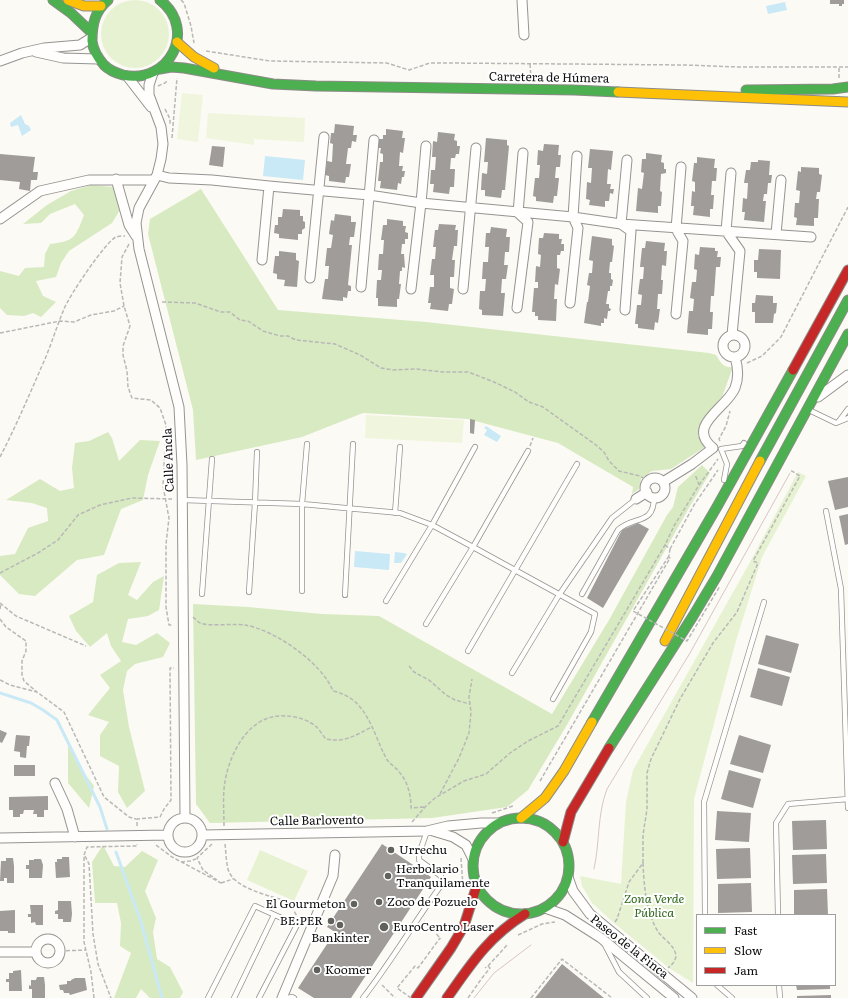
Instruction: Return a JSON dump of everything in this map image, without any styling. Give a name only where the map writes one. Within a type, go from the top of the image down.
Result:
[{"type":"main road","points":[[53,0],[80,21],[92,35]]},
{"type":"main road","points":[[68,0],[82,6],[92,7],[106,2]]},
{"type":"main road","points":[[157,71],[171,56],[177,42],[177,25],[172,13],[160,0]]},
{"type":"main road","points":[[106,2],[93,23],[92,35],[98,59],[116,73],[140,77],[171,67],[250,80]]},
{"type":"main road","points":[[177,42],[192,56],[205,65],[250,80]]},
{"type":"main road","name":"Carretera de Húmera","points":[[250,80],[273,84],[316,86],[574,90],[848,102]]},
{"type":"main road","points":[[574,90],[805,90],[848,87]]},
{"type":"main road","points":[[521,818],[545,798],[564,771],[718,505],[848,270]]},
{"type":"main road","points":[[614,739],[767,448],[848,300]]},
{"type":"main road","points":[[563,842],[571,812],[614,739],[717,576],[848,334]]},
{"type":"main road","points":[[521,818],[533,819],[545,824],[555,832],[563,842],[569,865],[568,877],[564,889],[556,900],[545,908],[536,912],[525,914],[510,913],[496,908],[485,898],[477,885],[473,872],[473,859],[478,844],[487,832],[499,823],[510,819],[521,818]]},
{"type":"main road","points":[[416,998],[451,948],[464,926],[477,885]]},
{"type":"main road","points":[[448,998],[476,956],[512,922],[525,914]]},
{"type":"street","points":[[522,0],[524,35]]},
{"type":"street","points":[[0,61],[22,53],[44,48],[80,45],[92,35]]},
{"type":"street","points":[[32,51],[63,58],[98,59]]},
{"type":"street","name":"Calle Ancla","points":[[157,71],[149,85],[149,95],[161,126],[163,144],[162,159],[156,177],[139,208],[136,223],[138,249],[179,407],[182,465],[185,817]]},
{"type":"street","name":"Calle Ancla","points":[[127,76],[156,114]]},
{"type":"street","points":[[310,278],[324,136]]},
{"type":"street","points":[[361,287],[374,140]]},
{"type":"street","points":[[411,289],[426,146]]},
{"type":"street","points":[[463,289],[476,148]]},
{"type":"street","points":[[518,213],[523,153]]},
{"type":"street","points":[[570,303],[578,228],[573,217],[577,156]]},
{"type":"street","points":[[620,224],[627,160]]},
{"type":"street","points":[[676,314],[682,241],[676,229],[682,167]]},
{"type":"street","points":[[732,173],[726,231],[740,251],[732,335]]},
{"type":"street","points":[[0,219],[40,191],[90,180],[156,177],[212,180],[369,195],[421,203],[573,217],[620,224],[811,237]]},
{"type":"street","points":[[116,179],[129,225],[138,239]]},
{"type":"street","points":[[776,234],[781,180]]},
{"type":"street","points":[[262,260],[269,186]]},
{"type":"street","points":[[517,308],[528,222],[518,213]]},
{"type":"street","points":[[620,224],[631,231],[625,310]]},
{"type":"street","points":[[732,335],[740,336],[745,346],[742,354],[735,357],[728,356],[722,347],[725,339],[732,335]]},
{"type":"street","points":[[664,482],[692,464],[718,451],[707,442],[703,430],[709,419],[729,398],[735,389],[738,372],[735,357]]},
{"type":"street","points":[[809,406],[848,375]]},
{"type":"street","points":[[651,495],[646,486],[648,481],[652,478],[656,478],[664,482]]},
{"type":"street","points":[[636,499],[651,495],[660,496],[665,489],[664,482]]},
{"type":"street","points":[[55,784],[67,809],[75,837]]},
{"type":"street","points":[[185,817],[199,824],[202,835],[198,846],[188,852],[177,850],[169,841],[168,835],[171,825],[175,821],[185,817]]},
{"type":"street","name":"Calle Barlovento","points":[[202,835],[429,831],[448,826],[499,823]]},
{"type":"street","name":"Calle Barlovento","points":[[429,831],[453,837],[466,845],[473,859]]},
{"type":"street","points":[[0,838],[168,835]]},
{"type":"street","points":[[282,998],[333,876],[335,855]]},
{"type":"street","name":"Paseo de la Finca","points":[[568,877],[573,891],[590,914],[692,998]]},
{"type":"street","name":"Paseo de la Finca","points":[[545,908],[565,915],[601,938],[674,998]]},
{"type":"street","points":[[46,938],[54,940],[58,943],[60,951],[57,959],[50,964],[41,962],[35,952],[38,943],[46,938]]},
{"type":"street","points":[[0,952],[35,952]]},
{"type":"lane","points":[[776,390],[798,359]]},
{"type":"lane","points":[[809,406],[836,423],[848,418]]},
{"type":"lane","points":[[839,422],[848,409]]},
{"type":"lane","points":[[718,505],[727,464],[718,451],[742,446],[746,440]]},
{"type":"lane","points":[[302,591],[302,504],[307,444]]},
{"type":"lane","points":[[345,596],[353,444]]},
{"type":"lane","points":[[395,512],[400,447]]},
{"type":"lane","points":[[386,601],[432,525],[475,447]]},
{"type":"lane","points":[[426,624],[474,547],[528,451]]},
{"type":"lane","points":[[249,592],[257,452]]},
{"type":"lane","points":[[202,594],[212,459]]},
{"type":"lane","points":[[468,651],[577,464]]},
{"type":"lane","points":[[582,594],[618,530],[626,524],[644,519],[650,515],[654,503],[651,495]]},
{"type":"lane","points":[[512,673],[559,595],[612,518],[636,499]]},
{"type":"lane","points":[[182,500],[302,504],[395,512],[432,525],[474,547],[595,614],[591,632],[553,698]]},
{"type":"lane","points":[[826,511],[841,589],[848,808]]},
{"type":"lane","points":[[705,914],[704,802],[764,602]]},
{"type":"lane","points":[[778,914],[776,823],[788,804],[848,799]]},
{"type":"lane","points":[[363,998],[442,884],[441,876],[420,860],[419,854],[429,831]]},
{"type":"lane","points":[[208,998],[255,906],[297,925],[259,998]]},
{"type":"lane","points":[[234,998],[274,915]]},
{"type":"lane","points":[[601,938],[619,972],[647,998]]},
{"type":"lane","points":[[718,986],[732,998]]},
{"type":"lane","points":[[779,986],[780,998]]},
{"type":"lane","points":[[287,998],[294,998]]},
{"type":"path","points":[[181,0],[184,3],[191,26],[196,50],[192,56]]},
{"type":"path","points":[[204,51],[270,61],[387,63],[409,70],[430,63],[848,67]]},
{"type":"path","points":[[172,139],[177,76],[184,68]]},
{"type":"path","points":[[781,337],[848,207]]},
{"type":"path","points":[[0,457],[18,422],[51,346],[55,331],[65,307],[75,289],[94,262],[115,238],[126,236],[129,225]]},
{"type":"path","points":[[138,239],[128,244],[122,257],[120,283],[124,306],[130,326],[123,346],[123,355],[127,371],[128,387],[132,398],[151,400],[160,408],[166,425],[163,486],[169,518],[166,544],[166,607],[168,625],[177,626],[183,617],[194,617],[200,623],[217,625],[245,625],[281,639],[290,645],[319,670],[329,681],[333,691],[348,696],[367,716],[387,759],[400,773],[406,783],[411,798],[412,808],[425,807]]},
{"type":"path","points":[[153,303],[195,303],[221,312],[230,312],[240,320],[248,321],[263,331],[280,336],[288,336],[296,340],[335,344],[360,354],[381,368],[393,370],[416,369],[443,372],[468,372],[515,392],[529,402],[543,408],[596,445],[604,452],[619,471],[640,476],[648,481]]},
{"type":"path","points":[[0,333],[60,321],[74,322],[91,315],[114,311],[124,306]]},
{"type":"path","points":[[718,451],[721,460]]},
{"type":"path","points":[[699,485],[718,451]]},
{"type":"path","points":[[663,974],[676,958],[675,952],[659,932],[648,907],[644,887],[643,835],[646,809],[647,773],[651,759],[680,699],[713,643],[737,612],[758,563],[753,561],[800,476],[786,468]]},
{"type":"path","points":[[537,786],[670,558],[670,549],[694,505],[719,470]]},
{"type":"path","points":[[0,573],[38,553],[58,540],[78,515],[100,505],[132,498],[182,500]]},
{"type":"path","points":[[665,545],[670,549]]},
{"type":"path","points":[[669,556],[633,611],[687,641],[720,586]]},
{"type":"path","points":[[0,603],[0,609]]},
{"type":"path","points":[[0,603],[16,616],[86,646]]},
{"type":"path","points":[[0,619],[6,627],[26,641],[26,651],[22,661],[22,675],[24,681],[64,712],[104,798],[129,817],[136,819]]},
{"type":"path","points":[[409,666],[414,672],[429,680],[446,695],[455,700],[470,704]]},
{"type":"path","points":[[170,668],[177,669]]},
{"type":"path","points":[[439,796],[460,758],[469,733],[469,697],[472,679]]},
{"type":"path","points":[[0,680],[10,685],[37,692]]},
{"type":"path","points":[[224,834],[224,790],[226,776],[233,756],[243,738],[255,724],[280,715],[296,716],[315,725],[326,739],[337,742],[372,727]]},
{"type":"path","points":[[488,814],[516,804]]},
{"type":"path","points":[[410,824],[418,824]]},
{"type":"path","points":[[181,862],[190,861],[197,858],[212,843]]},
{"type":"path","points":[[219,843],[225,843],[228,869],[233,879],[258,893],[289,902],[300,920]]},
{"type":"path","points":[[151,845],[157,845],[172,858],[221,883],[233,879]]},
{"type":"path","points":[[84,855],[89,864],[93,934],[98,964],[109,998]]},
{"type":"path","points":[[197,858],[203,870],[221,883]]},
{"type":"path","points":[[610,930],[617,919],[629,882],[643,863]]},
{"type":"path","points":[[411,998],[397,988],[415,966],[418,968],[440,938],[419,916]]},
{"type":"path","points":[[514,937],[542,924],[554,922],[560,923]]},
{"type":"path","points":[[484,969],[509,943]]},
{"type":"path","points":[[60,951],[86,950]]},
{"type":"path","points":[[531,998],[562,959],[612,998]]},
{"type":"path","points":[[468,998],[490,968],[488,966]]},
{"type":"path","points":[[376,981],[395,998]]},
{"type":"green space","points":[[135,0],[148,3],[159,10],[166,21],[169,34],[166,47],[159,58],[148,65],[135,68],[122,65],[111,58],[104,47],[101,34],[104,21],[111,10],[122,3]]},
{"type":"green space","points":[[182,93],[203,95],[198,142],[177,139]]},
{"type":"green space","points":[[208,113],[305,118],[304,142],[254,139],[254,145],[206,138]]},
{"type":"green space","points":[[91,185],[113,187],[120,210],[112,223],[69,251],[61,263],[56,277],[36,281],[43,296],[56,302],[41,317],[33,313],[24,316],[7,315],[0,308],[0,271],[19,276],[25,268],[44,267],[45,254],[50,244],[69,240],[73,237],[84,215],[75,204],[50,214],[41,223],[23,224],[47,205],[71,191]]},
{"type":"green space","points":[[201,189],[278,310],[426,322],[716,355],[725,366],[733,367],[722,397],[702,420],[698,431],[698,436],[705,447],[671,469],[652,471],[641,479],[639,489],[632,494],[633,487],[558,443],[468,419],[363,413],[302,437],[196,460],[193,410],[148,234],[150,219]]},
{"type":"green space","points":[[366,415],[464,420],[462,443],[365,438]]},
{"type":"green space","points":[[108,432],[112,438],[119,461],[140,440],[160,441],[148,475],[143,500],[121,509],[104,555],[77,560],[35,596],[19,594],[0,575],[0,556],[15,554],[28,528],[48,521],[47,508],[32,503],[6,500],[40,479],[60,491],[74,488],[72,468],[75,443],[89,441]]},
{"type":"green space","points":[[702,465],[710,473],[568,723],[528,790],[507,807],[432,818],[210,823],[196,804],[193,604],[248,607],[322,614],[379,616],[552,714],[609,620],[667,515],[673,507],[678,487]]},
{"type":"green space","name":"Zona Verde Pública","points":[[798,472],[806,476],[762,557],[736,641],[694,799],[693,983],[669,968],[592,903],[582,886],[580,876],[621,884],[626,802],[633,770],[749,564]]},
{"type":"green space","points":[[141,562],[128,595],[137,600],[153,582],[164,576],[159,610],[148,616],[128,619],[122,642],[136,645],[157,633],[170,643],[163,657],[135,664],[127,671],[123,690],[129,727],[145,791],[127,808],[118,792],[119,766],[100,756],[100,735],[109,722],[88,715],[110,688],[100,675],[121,661],[111,646],[107,633],[90,647],[76,631],[69,616],[93,602],[97,575],[119,563]]},
{"type":"green space","points":[[68,745],[79,766],[94,786],[89,808],[68,783]]},
{"type":"green space","points":[[103,845],[114,866],[125,867],[142,851],[158,860],[145,891],[156,918],[153,932],[157,959],[170,967],[183,992],[180,998],[150,998],[141,989],[136,998],[114,998],[131,953],[120,946],[121,923],[117,903],[95,903],[92,862]]},
{"type":"green space","points":[[260,850],[308,871],[294,901],[247,880]]},
{"type":"water","points":[[785,2],[787,10],[768,14],[766,6]]},
{"type":"water","points":[[21,115],[25,124],[29,126],[31,130],[22,136],[18,125],[11,127],[10,123]]},
{"type":"water","points":[[265,156],[305,160],[303,180],[263,176]]},
{"type":"water","points":[[486,426],[501,436],[497,442],[484,435],[487,430],[484,428]]},
{"type":"water","points":[[355,551],[390,554],[389,570],[354,567]]},
{"type":"water","points":[[395,552],[407,554],[401,563],[394,563]]},
{"type":"building","points":[[830,0],[844,0],[844,4],[839,6],[839,4],[830,4]]},
{"type":"building","points":[[335,124],[354,126],[353,135],[357,135],[356,142],[352,141],[351,148],[348,148],[346,164],[351,164],[349,177],[346,177],[345,183],[329,181],[329,176],[325,175],[327,161],[332,162],[333,144],[330,143],[331,133],[334,133]]},
{"type":"building","points":[[386,129],[403,131],[402,138],[405,138],[403,153],[400,152],[399,166],[403,166],[402,171],[405,171],[401,184],[398,183],[397,190],[380,188],[381,181],[378,181],[380,162],[383,162],[383,154],[380,153],[381,148],[378,148],[379,139],[383,139],[383,135],[386,135]]},
{"type":"building","points":[[438,132],[455,134],[454,140],[457,141],[457,146],[460,146],[459,154],[456,154],[455,158],[451,158],[450,169],[455,169],[454,187],[450,187],[449,194],[433,192],[434,184],[430,184],[431,170],[435,170],[436,157],[432,157],[433,141],[437,142]]},
{"type":"building","points":[[486,138],[507,140],[507,145],[509,146],[505,190],[502,190],[501,198],[485,196],[485,190],[481,190],[482,173],[487,174],[488,162],[484,162]]},
{"type":"building","points":[[544,144],[559,145],[558,155],[561,155],[560,167],[556,167],[555,178],[559,178],[557,196],[554,196],[553,203],[536,201],[536,197],[533,196],[535,178],[539,178],[540,165],[537,165],[538,150],[543,151]]},
{"type":"building","points":[[212,146],[225,147],[223,167],[209,165]]},
{"type":"building","points":[[590,149],[613,151],[611,170],[608,169],[607,184],[611,184],[610,189],[614,189],[613,194],[610,193],[609,201],[605,201],[605,207],[589,205],[590,200],[586,199],[587,182],[591,183],[592,168],[588,168]]},
{"type":"building","points":[[646,153],[662,155],[661,162],[664,163],[664,169],[666,169],[666,173],[661,174],[661,206],[658,206],[658,213],[636,211],[638,188],[642,189],[644,173],[641,172],[642,159],[646,159]]},
{"type":"building","points":[[0,154],[35,157],[33,172],[38,172],[37,180],[31,180],[30,191],[19,189],[20,182],[0,180]]},
{"type":"building","points":[[697,157],[715,159],[714,168],[717,168],[716,181],[712,181],[711,195],[714,195],[713,209],[710,209],[710,217],[693,215],[694,206],[691,206],[692,191],[695,192],[695,182],[692,181],[694,163],[697,163]]},
{"type":"building","points":[[758,160],[770,161],[769,175],[772,175],[771,183],[768,183],[767,194],[764,194],[763,201],[766,201],[764,222],[744,220],[745,212],[742,212],[743,198],[747,199],[748,183],[744,183],[746,170],[750,170],[751,162],[758,162]]},
{"type":"building","points":[[801,167],[819,168],[819,174],[822,175],[820,192],[817,192],[816,199],[819,199],[818,218],[814,218],[814,226],[796,225],[797,218],[794,217],[795,203],[799,203],[800,191],[796,190],[798,171],[801,172]]},
{"type":"building","points":[[283,209],[300,210],[300,216],[303,216],[305,228],[302,230],[302,234],[298,234],[298,240],[279,238],[279,234],[274,233],[275,225],[278,225],[278,217],[282,217]]},
{"type":"building","points":[[335,214],[351,216],[351,222],[356,222],[354,237],[350,237],[349,245],[352,245],[348,285],[351,286],[351,291],[348,291],[347,298],[343,297],[343,301],[322,299],[325,279],[328,279],[329,266],[325,266],[327,248],[331,248],[333,235],[329,234],[331,220],[334,221]]},
{"type":"building","points":[[387,219],[403,221],[403,226],[406,226],[405,232],[408,233],[408,239],[405,239],[405,244],[402,244],[401,254],[404,254],[405,268],[402,267],[402,271],[400,271],[399,284],[401,284],[399,299],[397,299],[397,307],[378,306],[378,298],[376,298],[377,280],[381,280],[382,270],[378,270],[379,254],[383,254],[384,240],[381,240],[383,225],[387,225]]},
{"type":"building","points":[[439,224],[456,225],[455,230],[458,230],[457,246],[454,246],[452,260],[455,260],[454,277],[450,277],[450,288],[454,289],[452,304],[449,304],[448,311],[430,309],[431,303],[428,303],[430,287],[434,287],[434,275],[430,275],[432,259],[435,259],[436,247],[433,247],[435,230],[438,230]]},
{"type":"building","points":[[491,227],[507,229],[506,237],[510,237],[509,252],[505,252],[504,265],[508,265],[506,279],[502,279],[501,293],[505,293],[503,316],[482,315],[482,310],[479,309],[480,291],[485,291],[486,279],[482,279],[483,262],[488,262],[489,247],[485,247],[486,233],[490,233]]},
{"type":"building","points":[[544,233],[559,234],[559,239],[562,239],[561,244],[564,244],[564,251],[561,251],[560,255],[557,255],[557,268],[560,269],[558,285],[555,284],[554,299],[557,299],[556,321],[538,320],[538,316],[535,316],[535,312],[532,312],[534,288],[538,288],[538,282],[535,282],[536,266],[540,267],[541,255],[538,254],[539,238],[543,238]]},
{"type":"building","points":[[592,236],[612,239],[612,245],[614,246],[609,273],[611,273],[611,279],[613,280],[612,286],[610,286],[610,291],[608,291],[606,304],[609,304],[609,308],[611,309],[608,311],[607,319],[604,318],[604,323],[601,323],[601,326],[584,323],[590,286],[587,285],[589,273],[592,273],[593,261],[589,260]]},
{"type":"building","points":[[646,241],[665,243],[664,251],[667,251],[666,266],[662,265],[662,294],[658,294],[657,309],[660,309],[658,323],[655,322],[654,330],[638,328],[638,324],[635,324],[637,305],[641,305],[642,295],[638,294],[640,279],[643,279],[644,267],[640,267],[642,248],[645,248]]},
{"type":"building","points":[[700,247],[715,248],[715,251],[718,251],[717,257],[721,257],[720,267],[716,267],[714,296],[711,296],[710,312],[713,312],[712,329],[708,329],[708,335],[687,333],[689,311],[693,311],[694,299],[690,298],[692,282],[696,282],[697,270],[694,269],[695,254],[699,255]]},
{"type":"building","points":[[759,249],[781,250],[780,279],[757,278],[757,272],[754,272],[754,260],[758,260]]},
{"type":"building","points":[[279,251],[296,253],[296,260],[299,261],[297,287],[284,286],[285,280],[277,279],[277,274],[273,273],[275,256],[279,256]]},
{"type":"building","points":[[756,295],[773,296],[773,303],[777,303],[773,323],[755,323],[755,312],[752,312],[752,303],[755,303]]},
{"type":"building","points":[[470,419],[475,420],[474,434],[470,433]]},
{"type":"building","points":[[848,477],[848,507],[835,510],[828,481]]},
{"type":"building","points":[[848,514],[848,544],[845,545],[839,516]]},
{"type":"building","points":[[638,523],[649,529],[603,608],[587,598],[622,530]]},
{"type":"building","points":[[766,635],[799,644],[791,673],[758,664]]},
{"type":"building","points":[[758,668],[790,677],[782,706],[750,697]]},
{"type":"building","points":[[0,730],[7,733],[2,743],[0,742]]},
{"type":"building","points":[[16,735],[30,736],[26,758],[20,757],[20,752],[14,751]]},
{"type":"building","points":[[739,735],[771,745],[763,773],[730,764]]},
{"type":"building","points":[[14,765],[35,765],[35,776],[14,776]]},
{"type":"building","points":[[729,770],[761,779],[753,808],[721,799]]},
{"type":"building","points":[[48,796],[48,810],[44,810],[44,817],[37,817],[37,814],[33,814],[34,810],[24,810],[23,814],[20,814],[20,817],[13,817],[13,810],[9,810],[9,797]]},
{"type":"building","points":[[717,811],[751,813],[749,842],[715,840]]},
{"type":"building","points":[[826,820],[827,849],[793,850],[792,821]]},
{"type":"building","name":"Zoco de Pozuelo","points":[[382,844],[431,877],[351,998],[314,998],[298,988],[335,932],[327,927]]},
{"type":"building","points":[[750,848],[751,878],[717,879],[716,849]]},
{"type":"building","points":[[826,854],[827,883],[793,884],[792,855]]},
{"type":"building","points":[[62,857],[69,857],[70,877],[56,878],[55,862],[57,862],[57,859],[62,859]]},
{"type":"building","points":[[6,858],[13,858],[14,883],[7,883],[7,878],[4,878],[4,881],[0,881],[1,861],[6,861]]},
{"type":"building","points":[[41,859],[43,865],[42,878],[29,878],[29,869],[26,869],[26,865],[29,865],[29,860]]},
{"type":"building","points":[[751,883],[752,912],[718,913],[718,884]]},
{"type":"building","points":[[827,889],[828,914],[794,914],[794,890]]},
{"type":"building","points":[[58,901],[71,901],[71,922],[63,922],[63,919],[58,919],[58,914],[55,914],[55,911],[58,910]]},
{"type":"building","points":[[30,905],[43,905],[43,925],[36,925],[35,922],[31,923],[31,917],[28,917],[28,914],[31,914]]},
{"type":"building","points":[[15,910],[15,933],[0,931],[0,911]]},
{"type":"building","points":[[562,964],[604,998],[535,998]]},
{"type":"building","points":[[21,970],[22,991],[9,991],[9,982],[6,982],[6,979],[9,979],[9,973]]},
{"type":"building","points":[[37,977],[44,977],[45,998],[32,998],[32,989],[29,989],[29,985],[31,986],[31,980],[36,980]]},
{"type":"building","points":[[75,978],[85,978],[87,990],[70,995],[69,993],[64,993],[63,990],[60,990],[59,985],[67,984],[67,981],[71,981]]},
{"type":"building","points":[[796,986],[830,986],[830,989],[797,990]]},
{"type":"building","points":[[831,995],[831,998],[797,998],[797,996]]},
{"type":"waterway","points":[[0,693],[31,703],[57,720],[100,807],[107,829]]},
{"type":"waterway","points":[[116,852],[141,922],[162,998]]},
{"type":"tram line","points":[[594,869],[600,819],[607,789],[690,653],[790,473]]},
{"type":"tram line","points":[[474,998],[494,973],[531,945]]},
{"type":"traffic: fast","points":[[53,0],[71,13],[92,33]]},
{"type":"traffic: fast","points":[[108,0],[97,13],[95,18],[92,41],[95,51],[98,57],[110,70],[123,75],[139,76],[154,72],[165,64],[173,52],[177,40],[177,26],[171,12],[160,0]]},
{"type":"traffic: fast","points":[[160,69],[171,67],[184,68],[273,84],[618,92]]},
{"type":"traffic: fast","points":[[746,90],[833,89],[848,87]]},
{"type":"traffic: fast","points":[[760,461],[848,300]]},
{"type":"traffic: fast","points":[[609,748],[717,576],[848,334]]},
{"type":"traffic: fast","points":[[592,722],[718,505],[793,370]]},
{"type":"traffic: fast","points":[[521,818],[539,822],[548,826],[555,832],[561,839],[565,848],[569,866],[565,884],[561,893],[555,900],[548,906],[539,910],[521,914],[503,910],[494,906],[487,900],[481,893],[477,884],[473,866],[477,848],[481,839],[487,832],[494,826],[503,822],[521,818]]},
{"type":"traffic: slow","points":[[68,0],[84,6],[101,6]]},
{"type":"traffic: slow","points":[[177,42],[194,57],[214,68]]},
{"type":"traffic: slow","points":[[618,92],[848,102]]},
{"type":"traffic: slow","points":[[665,641],[760,461]]},
{"type":"traffic: slow","points":[[521,818],[545,798],[564,771],[592,722]]},
{"type":"traffic: jam","points":[[793,370],[848,270]]},
{"type":"traffic: jam","points":[[563,842],[571,812],[609,748]]},
{"type":"traffic: jam","points":[[416,998],[451,948],[464,926],[477,885]]},
{"type":"traffic: jam","points":[[447,998],[472,963],[490,942],[525,914]]},
{"type":"place","name":"Urrechu","points":[[391,850]]},
{"type":"place","name":"Herbolario Tranquilamente","points":[[388,876]]},
{"type":"place","name":"Zoco de Pozuelo","points":[[379,902]]},
{"type":"place","name":"El Gourmeton","points":[[354,904]]},
{"type":"place","name":"BE:PER","points":[[331,921]]},
{"type":"place","name":"Bankinter","points":[[340,925]]},
{"type":"place","name":"EuroCentro Laser","points":[[384,927]]},
{"type":"place","name":"Koomer","points":[[317,970]]}]
